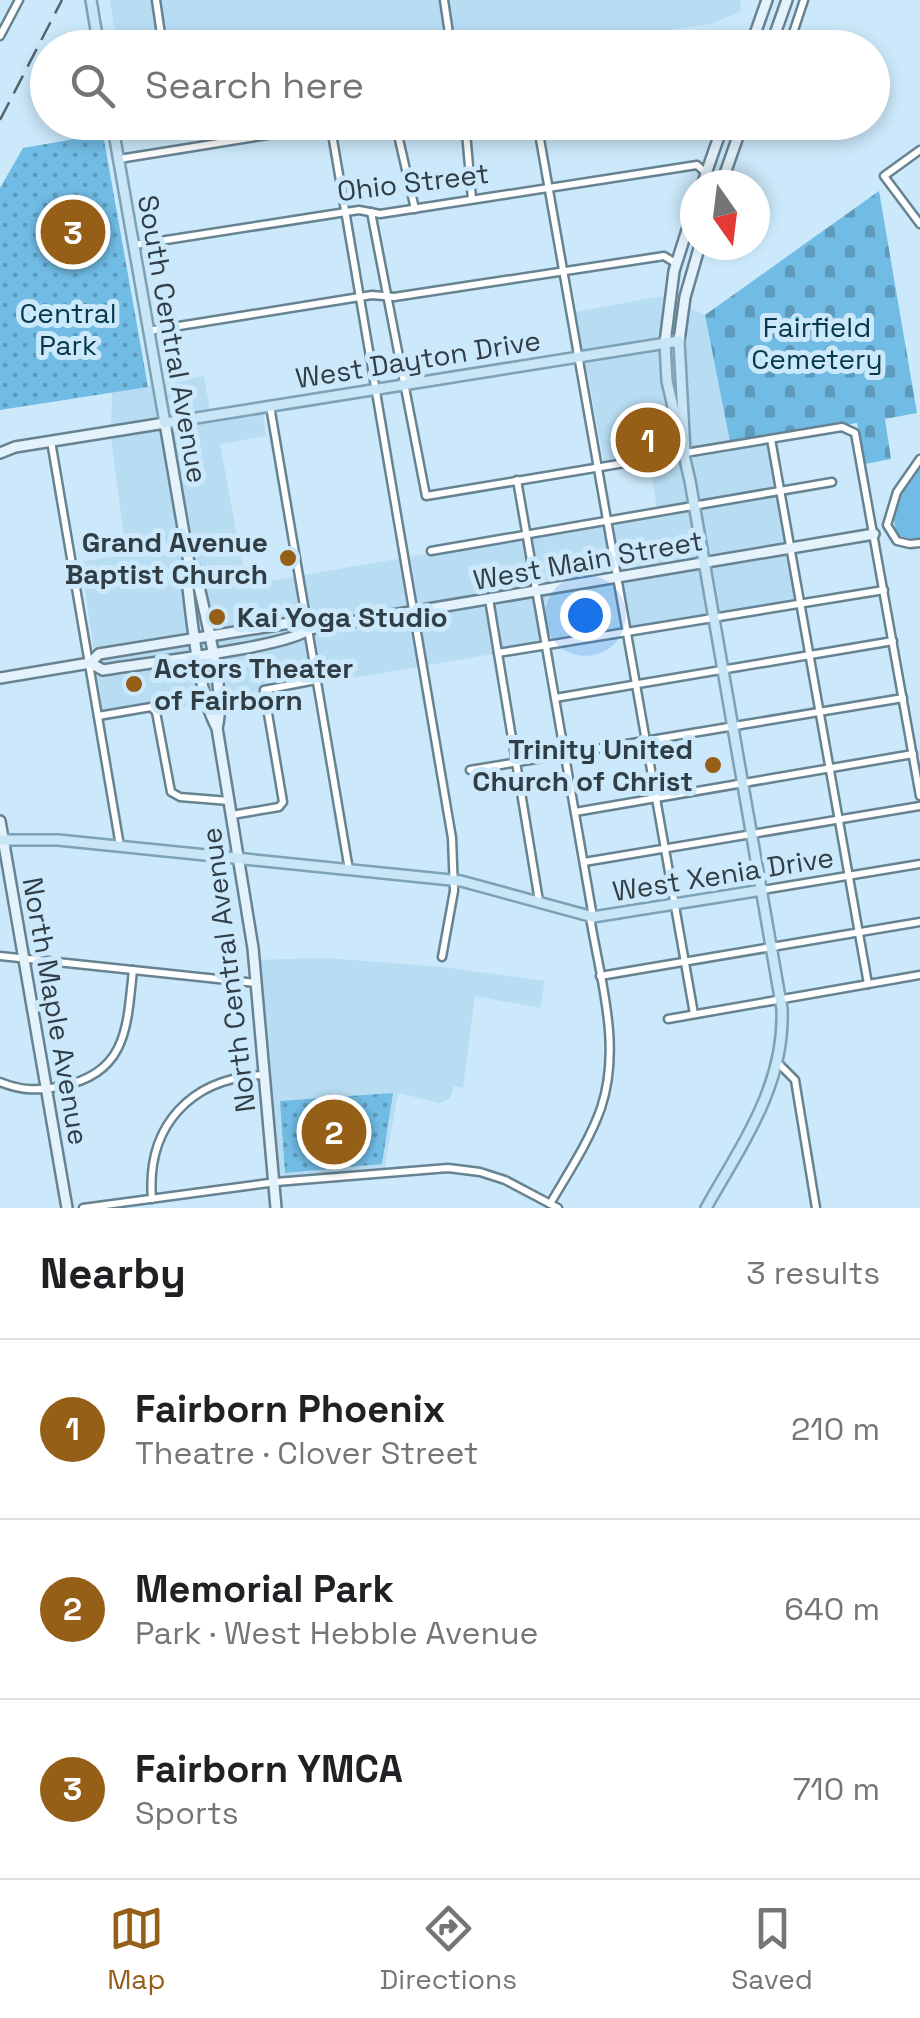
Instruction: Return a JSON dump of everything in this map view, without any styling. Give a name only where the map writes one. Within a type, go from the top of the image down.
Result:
[{"type":"main road","points":[[91,0],[96,30]]},
{"type":"main road","name":"South Central Avenue","points":[[115,140],[165,422]]},
{"type":"main road","points":[[679,341],[685,453]]},
{"type":"main road","name":"West Dayton Drive","points":[[165,422],[679,341]]},
{"type":"main road","points":[[665,343],[668,387],[685,453],[781,999],[778,1064],[762,1108],[706,1208]]},
{"type":"main road","name":"West Xenia Drive","points":[[2,840],[58,840],[454,880],[592,917],[762,890]]},
{"type":"street","points":[[0,36],[19,0]]},
{"type":"street","points":[[156,0],[160,30]]},
{"type":"street","points":[[444,0],[447,30]]},
{"type":"street","points":[[756,30],[767,0]]},
{"type":"street","points":[[794,30],[804,0]]},
{"type":"street","points":[[776,30],[786,3]]},
{"type":"street","points":[[118,159],[233,140]]},
{"type":"street","points":[[333,140],[452,838],[454,880],[442,957]]},
{"type":"street","points":[[399,140],[415,208]]},
{"type":"street","points":[[467,140],[472,199]]},
{"type":"street","points":[[541,140],[694,1014]]},
{"type":"street","points":[[707,170],[718,140]]},
{"type":"street","points":[[726,170],[737,140]]},
{"type":"street","points":[[920,150],[884,176],[920,224]]},
{"type":"street","name":"Ohio Street","points":[[134,245],[697,165],[703,170]]},
{"type":"street","points":[[371,212],[426,496],[850,429],[857,437],[920,796]]},
{"type":"street","points":[[665,343],[680,252]]},
{"type":"street","points":[[148,331],[372,295],[386,298],[664,256],[676,264]]},
{"type":"street","points":[[679,341],[696,260]]},
{"type":"street","points":[[670,295],[682,324]]},
{"type":"street","points":[[270,406],[349,870]]},
{"type":"street","points":[[0,453],[165,422]]},
{"type":"street","name":"South Central Avenue","points":[[165,422],[189,563],[186,571],[196,639]]},
{"type":"street","points":[[770,439],[868,984]]},
{"type":"street","points":[[51,441],[120,846]]},
{"type":"street","points":[[920,459],[894,498],[888,523],[890,534],[904,544],[920,543]]},
{"type":"street","points":[[83,1208],[274,1183],[458,1168],[505,1180],[554,1206],[605,1094],[610,1048],[584,862],[517,480]]},
{"type":"street","points":[[431,551],[832,482]]},
{"type":"street","name":"West Main Street","points":[[309,630],[296,622],[99,654],[90,663],[103,670],[199,655],[299,638],[309,630],[874,534]]},
{"type":"street","name":"South Central Avenue","points":[[189,563],[195,569],[208,637]]},
{"type":"street","points":[[498,653],[884,590]]},
{"type":"street","points":[[489,599],[538,902]]},
{"type":"street","name":"North Central Avenue","points":[[208,637],[220,703],[217,728]]},
{"type":"street","name":"North Central Avenue","points":[[196,639],[230,801],[256,982],[276,1208]]},
{"type":"street","points":[[555,698],[892,641]]},
{"type":"street","points":[[0,678],[90,663]]},
{"type":"street","points":[[232,815],[279,807],[283,802],[264,690],[316,680]]},
{"type":"street","points":[[470,770],[903,698]]},
{"type":"street","points":[[98,716],[151,707],[156,712],[171,792],[180,797],[230,801]]},
{"type":"street","points":[[575,812],[912,754]]},
{"type":"street","points":[[584,862],[920,806]]},
{"type":"street","name":"North Maple Avenue","points":[[0,821],[67,1208]]},
{"type":"street","name":"West Xenia Drive","points":[[762,890],[920,864]]},
{"type":"street","points":[[600,976],[920,922]]},
{"type":"street","points":[[0,956],[256,982]]},
{"type":"street","points":[[0,1082],[25,1091],[88,1079],[114,1056],[127,1028],[133,970]]},
{"type":"street","points":[[668,1019],[920,974]]},
{"type":"street","points":[[778,1064],[795,1080],[816,1208]]},
{"type":"street","points":[[152,1199],[156,1150],[178,1110],[216,1084],[264,1075]]},
{"type":"shaded area","points":[[110,0],[740,0],[741,11],[714,23],[668,30],[114,30]]},
{"type":"shaded area","points":[[661,296],[705,315],[730,442],[767,437],[795,602],[104,721],[81,562],[126,554],[111,438],[112,392],[204,376],[210,411],[262,404],[266,436],[220,444],[246,585],[658,514],[648,453],[604,461],[576,312]]},
{"type":"shaded area","points":[[326,958],[443,967],[545,981],[540,1008],[475,996],[463,1088],[454,1086],[450,1098],[440,1103],[398,1093],[384,1172],[274,1183],[254,960]]},
{"type":"green space","name":"Central Park","points":[[69,140],[104,140],[148,387],[0,410],[0,188],[23,148]]},
{"type":"green space","name":"Fairfield Cemetery","points":[[879,191],[917,413],[885,419],[891,459],[865,464],[857,423],[730,442],[705,315]]},
{"type":"green space","points":[[920,468],[920,540],[899,536],[894,518],[899,500]]},
{"type":"green space","points":[[393,1093],[382,1164],[285,1173],[280,1101]]},
{"type":"railway","points":[[46,30],[62,0]]},
{"type":"railway","points":[[0,120],[30,62]]},
{"type":"place","name":"Fairborn YMCA","points":[[73,232]]},
{"type":"place","name":"Fairborn Phoenix","points":[[648,440]]},
{"type":"place","name":"Grand Avenue Baptist Church","points":[[288,558]]},
{"type":"place","name":"Kai Yoga Studio","points":[[217,617]]},
{"type":"place","name":"Actors Theater of Fairborn","points":[[134,684]]},
{"type":"place","name":"Trinity United Church of Christ","points":[[713,765]]},
{"type":"place","name":"Memorial Park","points":[[334,1132]]}]
